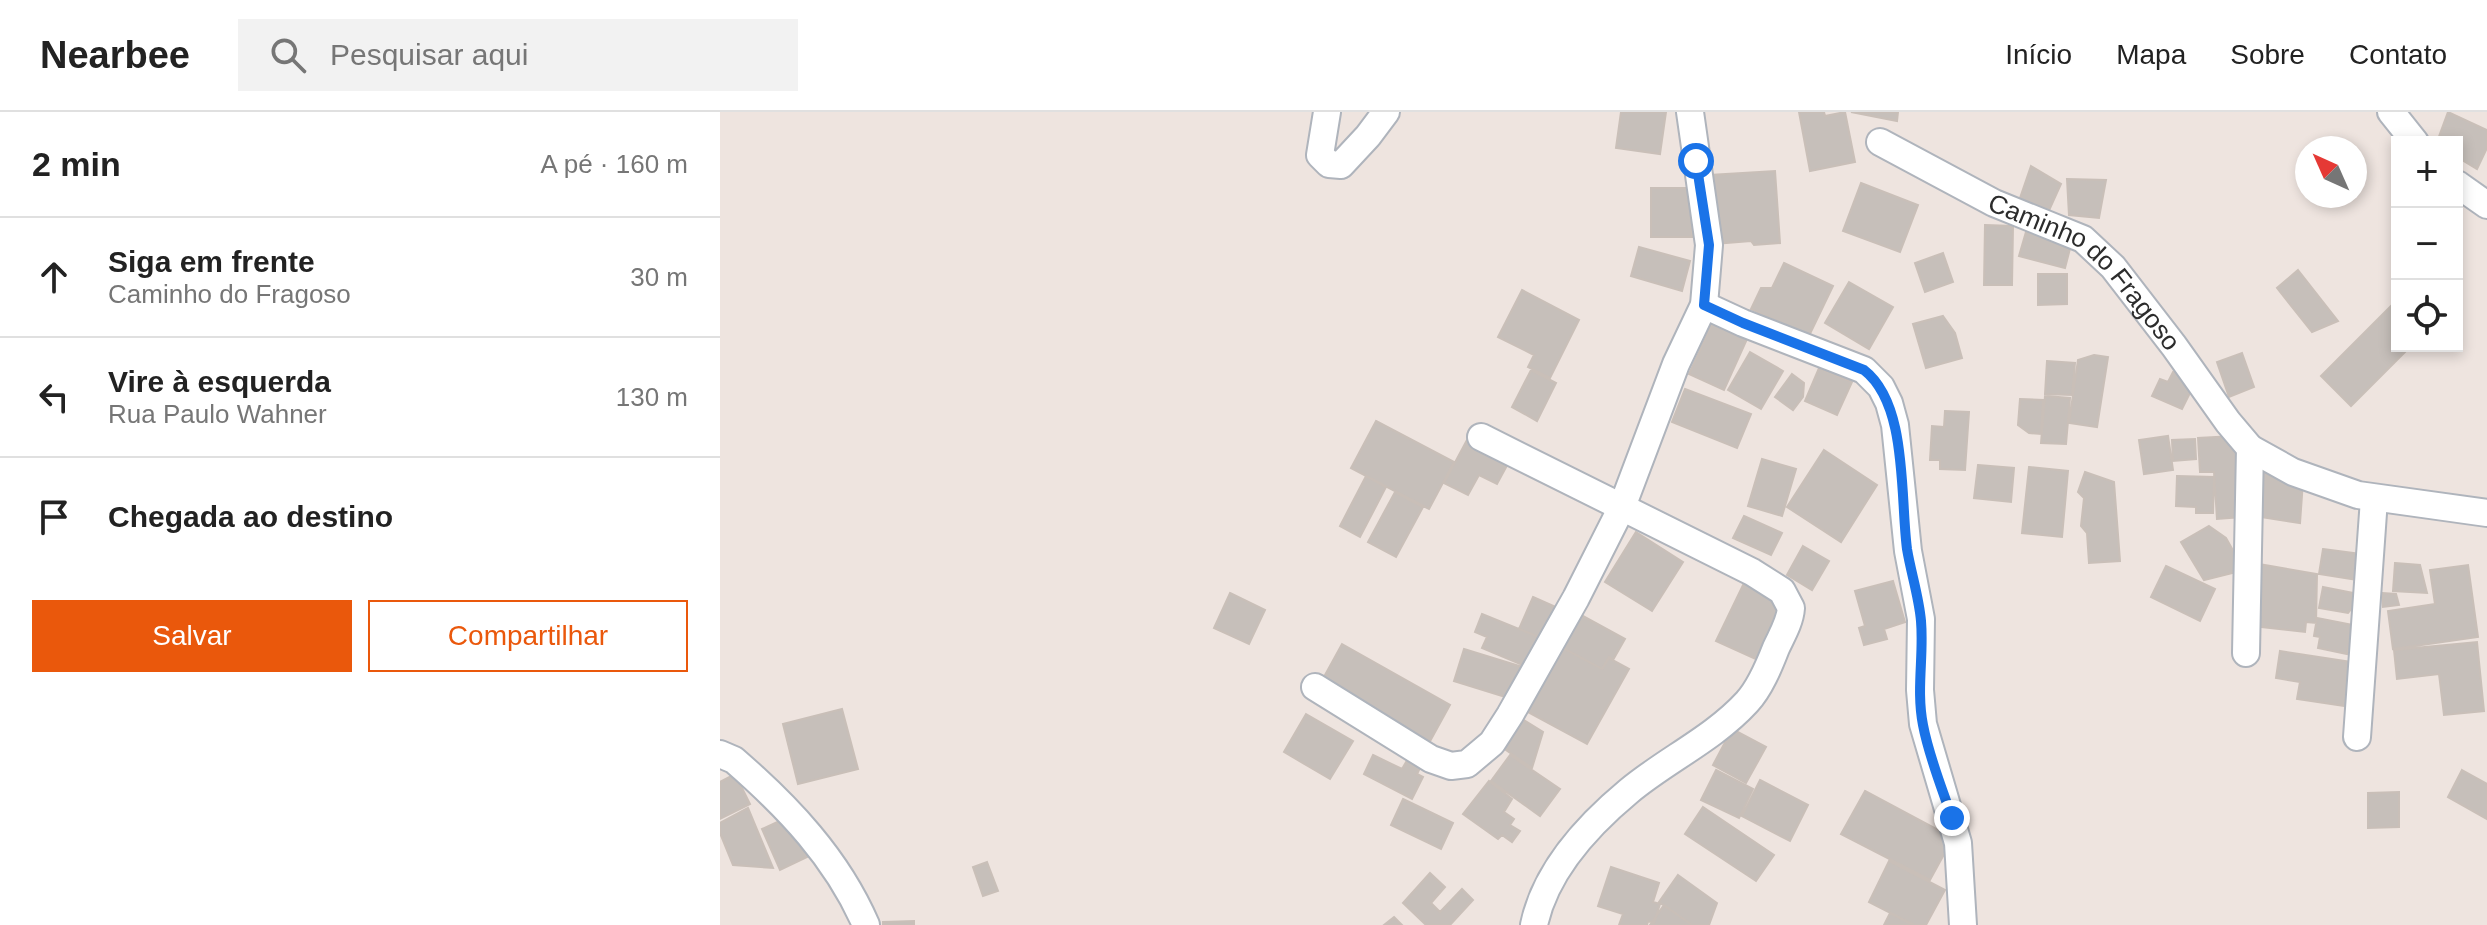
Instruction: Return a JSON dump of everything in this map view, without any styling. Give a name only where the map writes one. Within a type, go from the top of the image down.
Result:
[{"type":"street","points":[[1327,112],[1320,155],[1329,164],[1341,165],[1386,112]]},
{"type":"street","points":[[1315,687],[1431,759],[1451,766],[1467,764],[1492,743],[1576,598],[1622,507],[1676,364],[1704,305],[1709,245],[1690,112]]},
{"type":"street","points":[[2391,112],[2410,136]]},
{"type":"street","name":"Caminho do Fragoso","points":[[1880,142],[1994,203],[2083,239],[2113,267],[2250,448],[2293,472],[2374,499],[2487,513]]},
{"type":"street","points":[[2463,188],[2487,205]]},
{"type":"street","points":[[1704,305],[1864,370],[1874,377],[1889,403],[1899,449],[1908,551],[1921,619],[1923,724],[1958,843],[1963,925]]},
{"type":"street","points":[[1481,437],[1763,578],[1782,591],[1790,603],[1791,614],[1772,659],[1749,699],[1683,754],[1629,791],[1588,830],[1555,872],[1534,925]]},
{"type":"street","points":[[2246,653],[2250,448]]},
{"type":"street","points":[[2357,737],[2374,499]]},
{"type":"street","points":[[720,754],[734,760],[802,823],[846,885],[866,925]]},
{"type":"building","points":[[1621,112],[1666,112],[1660,154],[1616,148]]},
{"type":"building","points":[[1799,112],[1824,112],[1825,116],[1845,112],[1855,162],[1810,171]]},
{"type":"building","points":[[1851,112],[1898,112],[1897,121]]},
{"type":"building","points":[[2448,112],[2487,130],[2487,148],[2477,169],[2463,161],[2463,136],[2439,136]]},
{"type":"building","points":[[2031,166],[2061,184],[2047,215],[2019,201]]},
{"type":"building","points":[[1775,171],[1780,243],[1754,245],[1751,241],[1715,244],[1710,175]]},
{"type":"building","points":[[2067,179],[2106,180],[2099,218],[2069,215]]},
{"type":"building","points":[[1861,183],[1918,205],[1900,252],[1843,231]]},
{"type":"building","points":[[1651,188],[1691,188],[1692,237],[1651,237]]},
{"type":"building","points":[[1985,225],[2013,226],[2012,285],[1984,285]]},
{"type":"building","points":[[2028,225],[2073,237],[2065,268],[2019,256]]},
{"type":"building","points":[[1639,247],[1690,261],[1682,291],[1631,276]]},
{"type":"building","points":[[1943,253],[1953,282],[1925,292],[1915,263]]},
{"type":"building","points":[[1784,263],[1833,286],[1809,336],[1751,309],[1761,288],[1772,288]]},
{"type":"building","points":[[2298,270],[2338,321],[2312,332],[2277,288]]},
{"type":"building","points":[[2038,274],[2067,274],[2067,304],[2038,305]]},
{"type":"building","points":[[1849,282],[1893,307],[1869,349],[1825,323]]},
{"type":"building","points":[[1522,290],[1579,320],[1550,378],[1528,367],[1534,355],[1498,337]]},
{"type":"building","points":[[2391,306],[2391,352],[2405,352],[2351,406],[2321,376]]},
{"type":"building","points":[[1943,316],[1955,333],[1962,358],[1926,368],[1913,324]]},
{"type":"building","points":[[1712,324],[1747,339],[1724,390],[1689,374]]},
{"type":"building","points":[[1750,352],[1783,371],[1761,409],[1728,390]]},
{"type":"building","points":[[2242,353],[2254,387],[2229,397],[2217,362]]},
{"type":"building","points":[[2094,355],[2108,357],[2097,427],[2069,423],[2078,360]]},
{"type":"building","points":[[2047,361],[2075,363],[2072,395],[2045,394]]},
{"type":"building","points":[[1819,368],[1852,382],[1837,415],[1805,401]]},
{"type":"building","points":[[1531,370],[1556,383],[1537,421],[1512,407]]},
{"type":"building","points":[[2173,372],[2195,383],[2182,409],[2152,396],[2160,379],[2168,382]]},
{"type":"building","points":[[1792,374],[1804,383],[1803,397],[1793,410],[1775,397]]},
{"type":"building","points":[[1685,389],[1751,414],[1737,448],[1672,422]]},
{"type":"building","points":[[2045,396],[2070,398],[2066,444],[2041,443]]},
{"type":"building","points":[[2020,399],[2043,400],[2041,434],[2029,433],[2018,425]]},
{"type":"building","points":[[1945,411],[1969,412],[1965,470],[1940,469],[1940,460],[1930,460],[1932,426],[1944,427]]},
{"type":"building","points":[[1376,421],[1454,462],[1429,509],[1351,468]]},
{"type":"building","points":[[2168,436],[2173,470],[2144,474],[2139,440]]},
{"type":"building","points":[[2234,436],[2242,517],[2217,519],[2214,472],[2200,472],[2198,438]]},
{"type":"building","points":[[1468,438],[1510,460],[1497,484],[1479,475],[1468,495],[1444,483]]},
{"type":"building","points":[[2195,439],[2196,459],[2173,461],[2172,440]]},
{"type":"building","points":[[1824,450],[1877,485],[1841,542],[1787,507]]},
{"type":"building","points":[[1762,459],[1796,469],[1782,516],[1748,506]]},
{"type":"building","points":[[1978,465],[2014,468],[2011,502],[1974,498]]},
{"type":"building","points":[[2259,465],[2303,481],[2300,523],[2254,516]]},
{"type":"building","points":[[2029,467],[2068,471],[2062,537],[2022,533]]},
{"type":"building","points":[[2085,472],[2114,482],[2120,561],[2089,563],[2087,533],[2081,526],[2084,498],[2078,492]]},
{"type":"building","points":[[1366,476],[1386,487],[1360,537],[1340,526]]},
{"type":"building","points":[[2177,476],[2214,477],[2213,513],[2196,513],[2196,507],[2176,506]]},
{"type":"building","points":[[1395,492],[1423,507],[1396,557],[1368,542]]},
{"type":"building","points":[[1744,516],[1782,533],[1771,555],[1733,538]]},
{"type":"building","points":[[2209,526],[2226,538],[2244,570],[2204,580],[2181,542]]},
{"type":"building","points":[[1636,532],[1683,562],[1652,611],[1605,582]]},
{"type":"building","points":[[1803,546],[1829,561],[1812,590],[1787,575]]},
{"type":"building","points":[[2323,549],[2362,554],[2358,580],[2319,574]]},
{"type":"building","points":[[2395,563],[2420,565],[2427,593],[2393,591]]},
{"type":"building","points":[[2259,564],[2317,574],[2316,623],[2306,622],[2305,632],[2253,626]]},
{"type":"building","points":[[2468,565],[2478,637],[2393,649],[2388,611],[2435,604],[2430,570]]},
{"type":"building","points":[[2166,566],[2215,589],[2200,621],[2151,597]]},
{"type":"building","points":[[1893,581],[1905,622],[1884,629],[1887,639],[1864,645],[1859,628],[1865,626],[1855,591]]},
{"type":"building","points":[[1744,583],[1788,604],[1760,661],[1716,641]]},
{"type":"building","points":[[2323,587],[2363,595],[2348,613],[2319,608]]},
{"type":"building","points":[[1230,593],[1265,610],[1249,644],[1214,628]]},
{"type":"building","points":[[2382,593],[2396,594],[2399,605],[2383,607]]},
{"type":"building","points":[[1533,597],[1558,608],[1544,639],[1519,629]]},
{"type":"building","points":[[1482,614],[1544,639],[1532,669],[1482,648],[1487,637],[1475,632]]},
{"type":"building","points":[[1581,615],[1625,639],[1613,660],[1609,657],[1602,669],[1563,648]]},
{"type":"building","points":[[2317,618],[2353,625],[2347,654],[2318,648],[2320,637],[2314,636]]},
{"type":"building","points":[[2477,642],[2484,711],[2444,715],[2439,674],[2397,679],[2394,650]]},
{"type":"building","points":[[1342,644],[1450,705],[1428,745],[1320,684]]},
{"type":"building","points":[[1563,648],[1602,669],[1609,658],[1629,669],[1587,744],[1528,712]]},
{"type":"building","points":[[1464,649],[1526,668],[1515,700],[1454,681]]},
{"type":"building","points":[[2280,651],[2352,662],[2345,706],[2297,699],[2300,682],[2276,678]]},
{"type":"building","points":[[842,709],[858,769],[798,784],[783,724]]},
{"type":"building","points":[[1306,714],[1353,741],[1330,779],[1284,752]]},
{"type":"building","points":[[1519,717],[1543,732],[1532,768],[1503,748]]},
{"type":"building","points":[[1732,729],[1766,747],[1746,783],[1713,765]]},
{"type":"building","points":[[1373,755],[1402,769],[1409,757],[1422,764],[1417,774],[1423,777],[1412,799],[1364,774]]},
{"type":"building","points":[[1510,755],[1560,789],[1540,816],[1491,781]]},
{"type":"building","points":[[1716,770],[1753,789],[1739,818],[1701,800]]},
{"type":"building","points":[[2462,770],[2487,784],[2487,819],[2448,797]]},
{"type":"building","points":[[735,774],[750,804],[720,819],[720,782]]},
{"type":"building","points":[[1760,780],[1808,805],[1790,841],[1742,816]]},
{"type":"building","points":[[1489,781],[1512,799],[1504,812],[1514,819],[1510,825],[1520,831],[1512,842],[1502,835],[1498,839],[1463,814]]},
{"type":"building","points":[[1865,791],[1953,838],[1930,880],[1841,834]]},
{"type":"building","points":[[2399,792],[2399,827],[2368,828],[2368,793]]},
{"type":"building","points":[[1403,799],[1453,823],[1441,849],[1391,825]]},
{"type":"building","points":[[1703,807],[1774,855],[1756,881],[1685,834]]},
{"type":"building","points":[[748,808],[773,868],[733,865],[720,833],[720,823]]},
{"type":"building","points":[[788,817],[807,857],[780,870],[762,829]]},
{"type":"building","points":[[1889,861],[1945,890],[1926,925],[1914,925],[1869,902]]},
{"type":"building","points":[[987,862],[998,891],[983,896],[973,867]]},
{"type":"building","points":[[1611,867],[1659,883],[1653,902],[1660,904],[1654,923],[1619,925],[1623,914],[1598,906]]},
{"type":"building","points":[[1430,873],[1445,887],[1431,903],[1440,912],[1462,889],[1473,900],[1450,925],[1426,925],[1403,903]]},
{"type":"building","points":[[1678,875],[1717,903],[1709,925],[1692,925],[1659,902]]},
{"type":"building","points":[[1664,905],[1692,925],[1650,925]]},
{"type":"building","points":[[1890,913],[1913,925],[1884,925]]},
{"type":"building","points":[[1394,917],[1402,925],[1384,925]]},
{"type":"building","points":[[914,921],[914,925],[883,925],[883,922]]},
{"type":"route","points":[[1696,161],[1709,245],[1704,305],[1864,370],[1874,377],[1889,403],[1899,449],[1901,501],[1921,619],[1923,724],[1952,818]]}]
